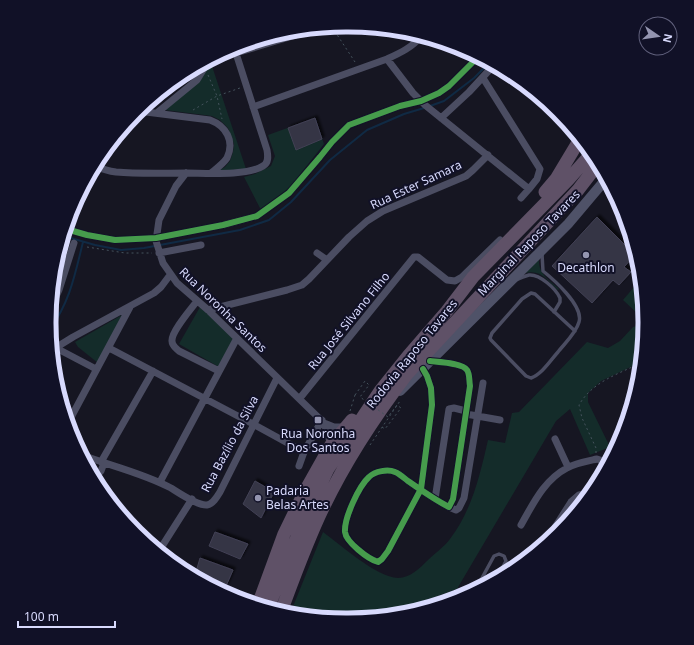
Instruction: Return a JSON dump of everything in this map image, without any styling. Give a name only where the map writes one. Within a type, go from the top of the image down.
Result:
[{"type":"highway","points":[[531,218],[542,196],[556,179],[576,145]]},
{"type":"highway","name":"Rodovia Raposo Tavares","points":[[270,603],[308,510],[328,469],[380,391],[447,311],[473,277],[568,180],[587,159]]},
{"type":"highway","name":"Rodovia Raposo Tavares","points":[[283,606],[306,545],[323,508],[338,478],[373,420],[406,374],[578,190],[594,169]]},
{"type":"highway","points":[[260,600],[284,534],[304,493],[331,445],[345,427],[380,391]]},
{"type":"main road","name":"Marginal Raposo Tavares","points":[[383,406],[396,395],[543,249],[573,218],[602,183]]},
{"type":"street","points":[[253,107],[387,59],[402,52],[417,41]]},
{"type":"street","points":[[101,168],[115,172],[211,173],[241,172],[264,166],[267,162],[268,156],[236,54]]},
{"type":"street","points":[[387,59],[413,93],[423,103],[529,189]]},
{"type":"street","points":[[71,231],[115,240],[156,239],[258,216],[289,193],[332,142],[349,125],[400,106],[423,103],[449,86],[474,61]]},
{"type":"street","points":[[439,116],[490,70]]},
{"type":"street","points":[[158,112],[197,80],[201,72]]},
{"type":"street","points":[[483,78],[540,169],[539,175],[521,198]]},
{"type":"street","points":[[148,111],[217,122],[227,132],[230,149],[226,159],[211,173]]},
{"type":"street","name":"Rua Ester Samara","points":[[208,310],[302,285],[349,237],[367,221],[383,211],[466,176],[488,155]]},
{"type":"street","name":"Rua Noronha Santos","points":[[186,173],[176,186],[159,220],[156,239],[158,252],[163,264],[170,276],[208,310],[323,421],[331,445]]},
{"type":"street","name":"Rua José Silvano Filho","points":[[300,398],[414,257],[418,257],[446,280],[458,281],[500,240],[518,230]]},
{"type":"street","points":[[58,291],[74,243]]},
{"type":"street","points":[[158,252],[201,245]]},
{"type":"street","points":[[317,253],[327,260]]},
{"type":"street","points":[[58,347],[154,293],[170,276]]},
{"type":"street","points":[[197,300],[174,332],[172,340],[174,346],[179,351],[219,371]]},
{"type":"street","points":[[72,416],[130,306]]},
{"type":"street","points":[[160,482],[237,338]]},
{"type":"street","points":[[108,348],[304,452]]},
{"type":"street","points":[[58,351],[96,369]]},
{"type":"street","points":[[430,361],[462,366],[467,369],[469,374],[470,386],[454,491],[449,508]]},
{"type":"street","points":[[423,368],[428,376],[431,388],[432,405],[421,490],[388,551],[378,562],[373,560],[355,546],[348,539],[345,532],[348,515],[363,485],[370,476],[379,472],[395,472],[421,490],[449,508],[456,510],[459,508],[464,498],[483,383]]},
{"type":"street","points":[[98,474],[101,471],[102,463],[153,372]]},
{"type":"street","name":"Rua Bazílio da Silva","points":[[91,460],[160,482],[192,500],[208,505],[214,501],[220,492],[277,378]]},
{"type":"street","points":[[435,499],[449,409],[454,408],[478,416],[500,420]]},
{"type":"street","points":[[299,466],[304,452],[323,421],[334,427],[345,427]]},
{"type":"street","points":[[555,439],[568,467]]},
{"type":"street","points":[[521,525],[543,488],[554,476],[568,467],[595,459],[600,460],[602,462]]},
{"type":"street","points":[[560,519],[571,502],[580,495]]},
{"type":"street","points":[[162,547],[192,500]]},
{"type":"lane","points":[[543,249],[543,270],[566,292],[577,310],[580,318],[575,331],[541,372],[531,378],[526,376],[491,340],[492,333],[528,294],[534,294],[575,331]]},
{"type":"lane","points":[[510,282],[529,275],[537,276],[558,294],[560,298],[560,302],[554,312]]},
{"type":"lane","points":[[481,580],[494,556],[499,554],[504,556],[506,562],[503,567]]},
{"type":"path","points":[[336,33],[359,68]]},
{"type":"path","points":[[206,69],[217,96],[222,117]]},
{"type":"path","points":[[183,116],[217,96],[247,86]]},
{"type":"path","points":[[87,247],[125,253],[158,252]]},
{"type":"path","points":[[595,459],[596,448],[582,418],[579,406],[584,396],[593,388],[603,381],[634,366]]},
{"type":"path","points":[[355,395],[365,381],[369,384],[360,397],[388,417],[397,406],[401,408],[385,429],[382,427]]},
{"type":"path","points":[[369,446],[400,403],[396,395]]},
{"type":"green space","points":[[212,66],[246,169],[218,171],[225,167],[230,161],[234,144],[228,128],[220,120],[212,116],[165,110]]},
{"type":"green space","points":[[315,118],[324,144],[290,187],[261,210],[244,177],[255,174],[271,166],[275,156],[268,135]]},
{"type":"green space","points":[[539,259],[540,269],[548,280],[540,274],[531,272],[525,273]]},
{"type":"green space","points":[[635,286],[638,314],[623,300]]},
{"type":"green space","points":[[200,307],[234,338],[219,367],[179,344]]},
{"type":"green space","points":[[122,315],[98,363],[78,347],[75,342]]},
{"type":"green space","points":[[638,326],[634,365],[601,381],[588,393],[588,402],[610,447],[590,455],[570,409],[556,421],[457,589],[413,605],[385,611],[347,613],[309,611],[293,608],[323,532],[369,566],[389,576],[402,578],[418,569],[445,545],[458,528],[470,504],[482,466],[488,440],[505,443],[512,413],[519,412],[587,342],[608,348],[620,341],[633,327]]},
{"type":"building","points":[[315,118],[322,139],[296,150],[288,128]]},
{"type":"building","points":[[597,217],[628,248],[631,260],[624,267],[631,272],[619,285],[613,280],[592,303],[552,266]]},
{"type":"building","name":"Padaria Belas Artes","points":[[255,481],[274,492],[261,518],[243,504]]},
{"type":"building","points":[[215,532],[248,544],[240,559],[209,546]]},
{"type":"building","points":[[200,558],[233,570],[226,586],[196,571]]},
{"type":"waterway","points":[[430,106],[444,101],[474,78],[485,67]]},
{"type":"waterway","points":[[69,238],[95,245],[121,250],[144,248],[240,230],[269,220],[291,202],[330,160],[367,130],[404,114],[424,108]]},
{"type":"waterway","points":[[56,320],[71,287],[83,242]]},
{"type":"cycle path","points":[[71,231],[115,240],[156,238],[223,225],[257,216],[289,193],[332,142],[349,125],[400,106],[421,101],[439,93],[449,86],[474,61]]},
{"type":"cycle path","points":[[423,369],[431,388],[432,405],[421,489],[388,551],[378,562],[358,550],[346,536],[345,532],[345,526],[353,503],[361,487],[369,477],[378,472],[392,471],[399,474],[408,481],[418,488],[423,491],[428,495],[449,507],[453,499],[470,386],[469,376],[467,370],[461,366],[450,363],[430,361]]},
{"type":"place","name":"Decathlon","points":[[586,255]]},
{"type":"place","name":"Rua Noronha Dos Santos","points":[[318,420]]},
{"type":"place","name":"Padaria Belas Artes","points":[[258,498]]}]
